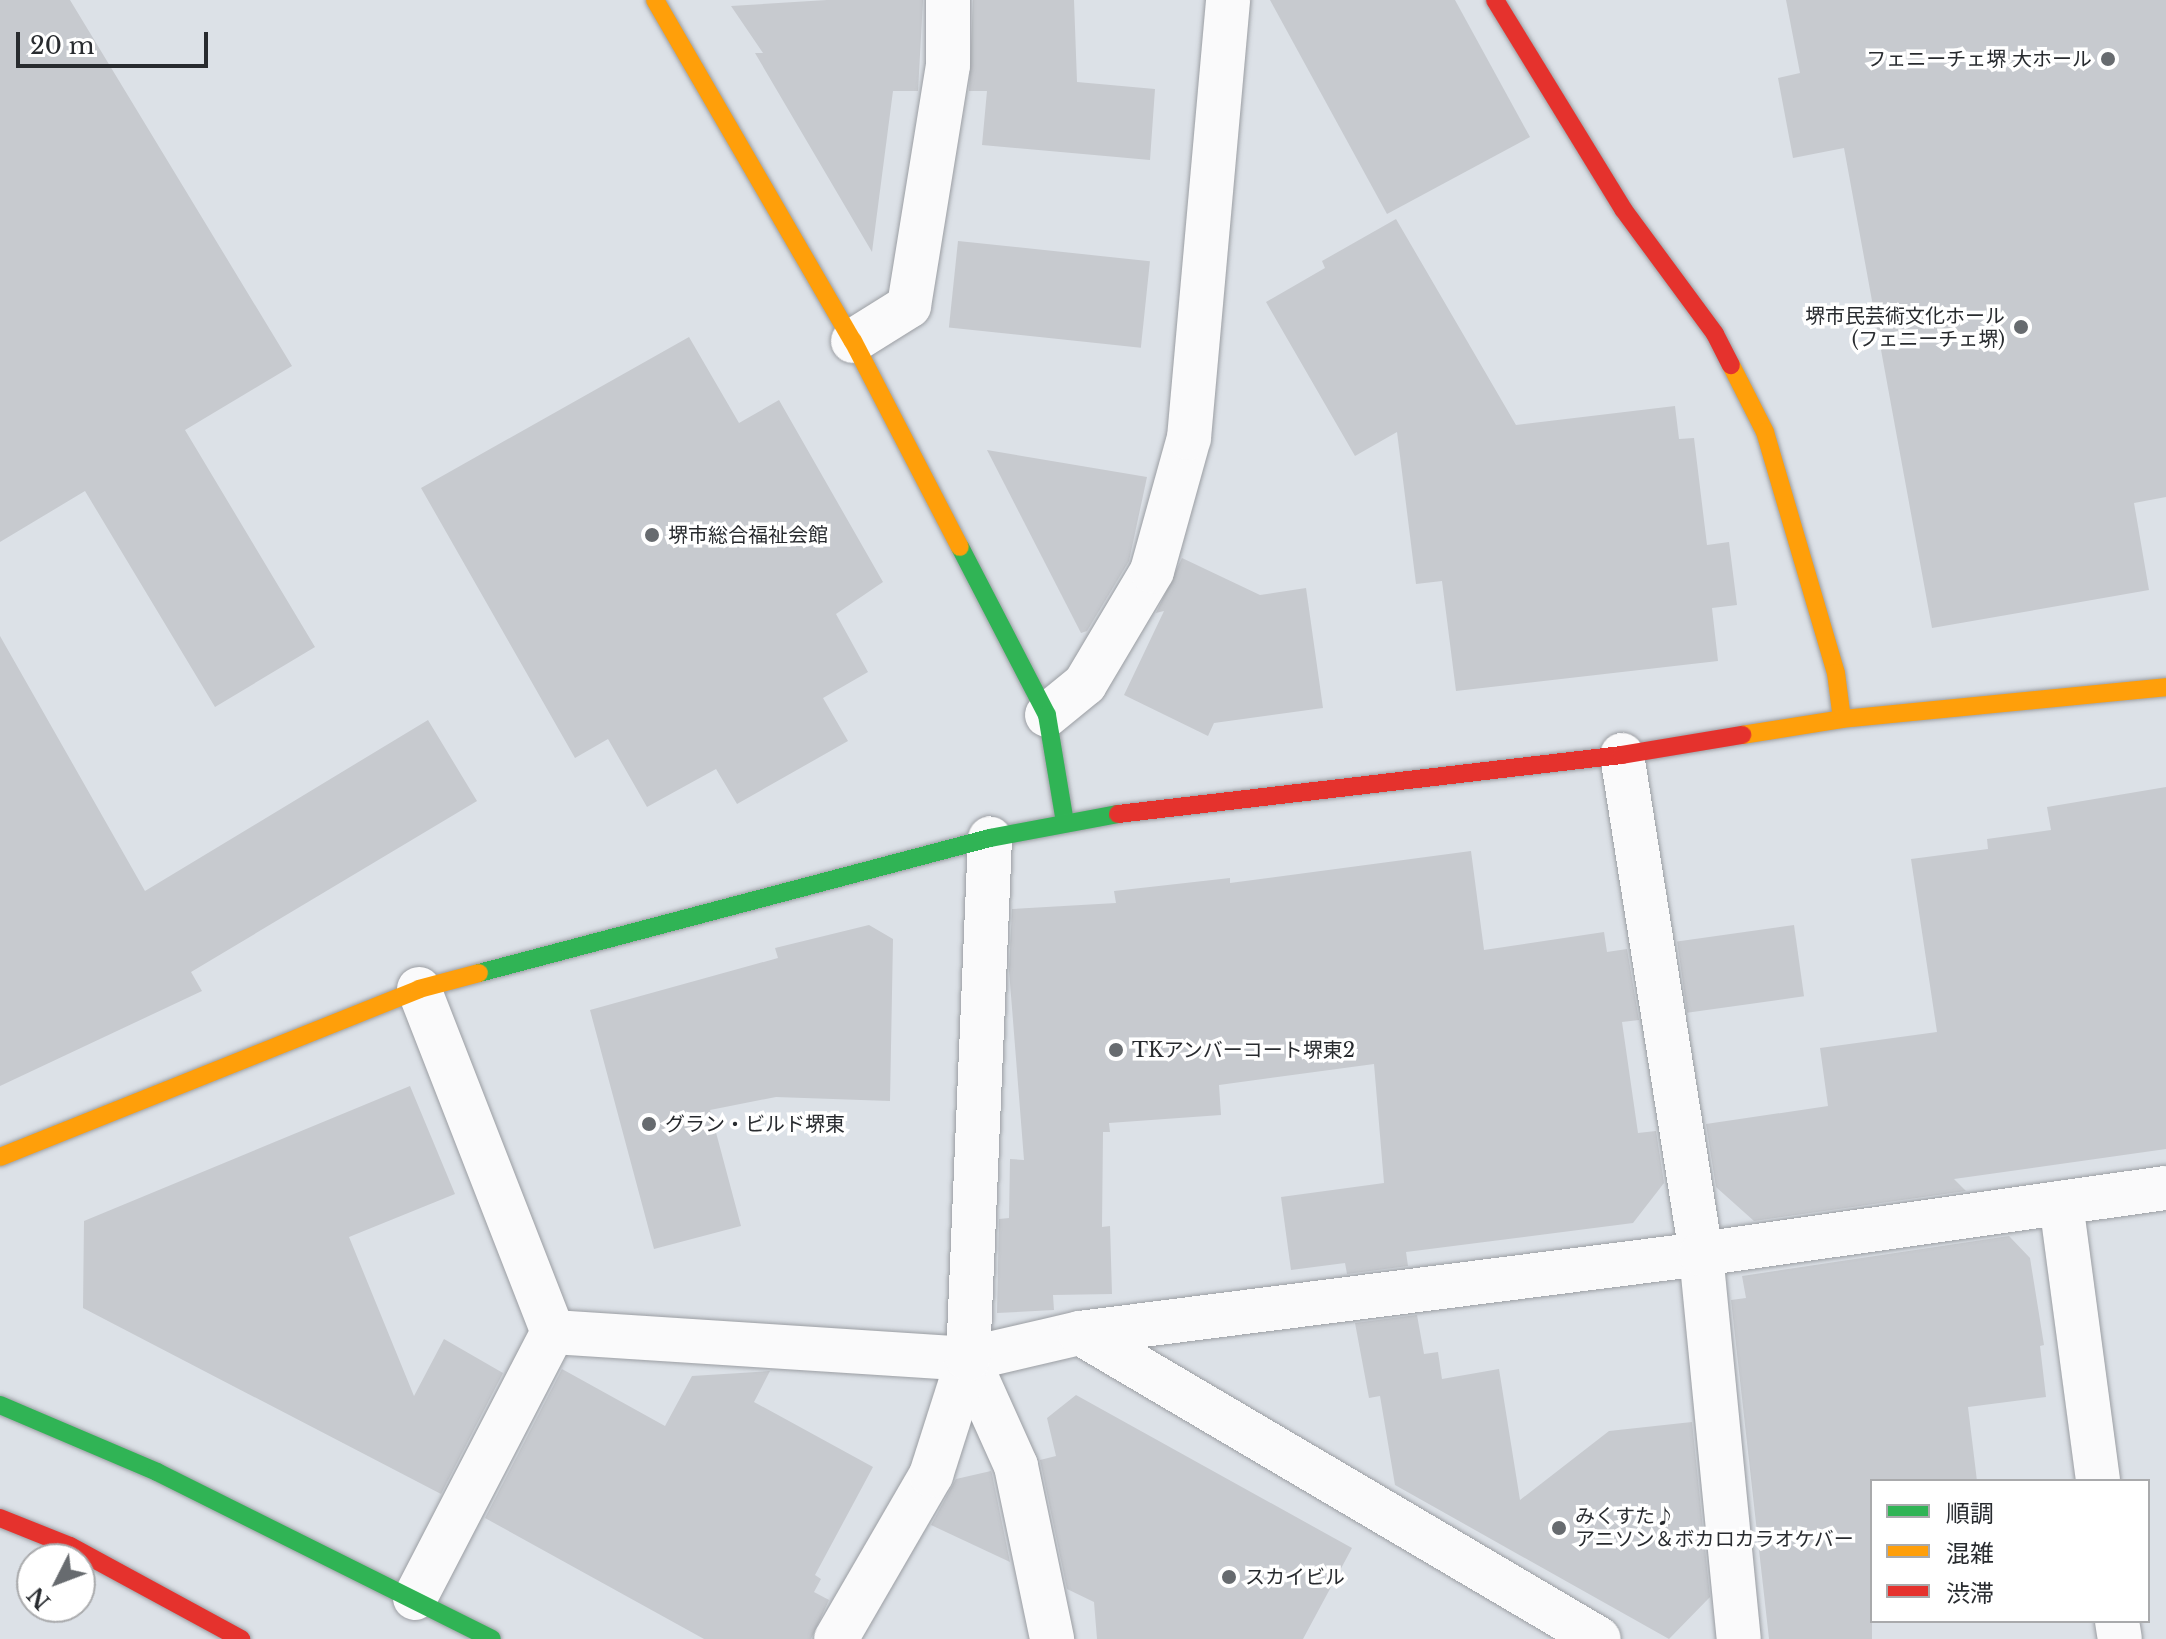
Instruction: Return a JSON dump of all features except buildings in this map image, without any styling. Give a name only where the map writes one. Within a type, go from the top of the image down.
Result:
[{"type":"street","points":[[655,0],[853,341],[1047,715],[1065,822]]},
{"type":"street","points":[[853,341],[909,306],[948,65],[948,0]]},
{"type":"street","points":[[1047,715],[1085,684],[1152,571],[1189,438],[1228,0]]},
{"type":"street","points":[[1495,0],[1623,209],[1715,334],[1765,432],[1836,673],[1842,719]]},
{"type":"street","points":[[0,1157],[419,989],[990,838],[1065,822],[1622,755],[1842,719],[2166,687]]},
{"type":"street","points":[[1622,755],[1701,1254],[1739,1639]]},
{"type":"street","points":[[836,1639],[931,1475],[968,1359],[990,838]]},
{"type":"street","points":[[415,1598],[553,1332],[419,989]]},
{"type":"street","points":[[553,1332],[968,1359],[1080,1333],[1701,1254],[2166,1188]]},
{"type":"street","points":[[2061,1203],[2098,1479]]},
{"type":"street","points":[[1080,1333],[1599,1639]]},
{"type":"street","points":[[968,1359],[1016,1466],[1052,1639]]},
{"type":"street","points":[[0,1405],[157,1472],[492,1639]]},
{"type":"street","points":[[0,1518],[70,1546],[241,1639]]},
{"type":"traffic: fast","points":[[960,547],[1047,715],[1065,822]]},
{"type":"traffic: fast","points":[[479,973],[990,838],[1118,814]]},
{"type":"traffic: fast","points":[[0,1405],[157,1472],[492,1639]]},
{"type":"traffic: slow","points":[[655,0],[853,341],[960,547]]},
{"type":"traffic: slow","points":[[1731,365],[1765,432],[1836,673],[1842,719]]},
{"type":"traffic: slow","points":[[1742,735],[1842,719],[2166,687]]},
{"type":"traffic: slow","points":[[0,1157],[419,989],[479,973]]},
{"type":"traffic: jam","points":[[1495,0],[1623,209],[1715,334],[1731,365]]},
{"type":"traffic: jam","points":[[1118,814],[1622,755],[1742,735]]},
{"type":"traffic: jam","points":[[0,1518],[70,1546],[241,1639]]},
{"type":"place","name":"フェニーチェ堺 大ホール","points":[[2108,59]]},
{"type":"place","name":"堺市民芸術文化ホール (フェニーチェ堺)","points":[[2021,327]]},
{"type":"place","name":"堺市総合福祉会館","points":[[652,535]]},
{"type":"place","name":"TKアンバーコート堺東2","points":[[1116,1050]]},
{"type":"place","name":"グラン・ビルド堺東","points":[[649,1124]]},
{"type":"place","name":"みくすた♪ アニソン＆ボカロカラオケバー","points":[[1559,1528]]},
{"type":"place","name":"スカイビル","points":[[1229,1577]]}]
